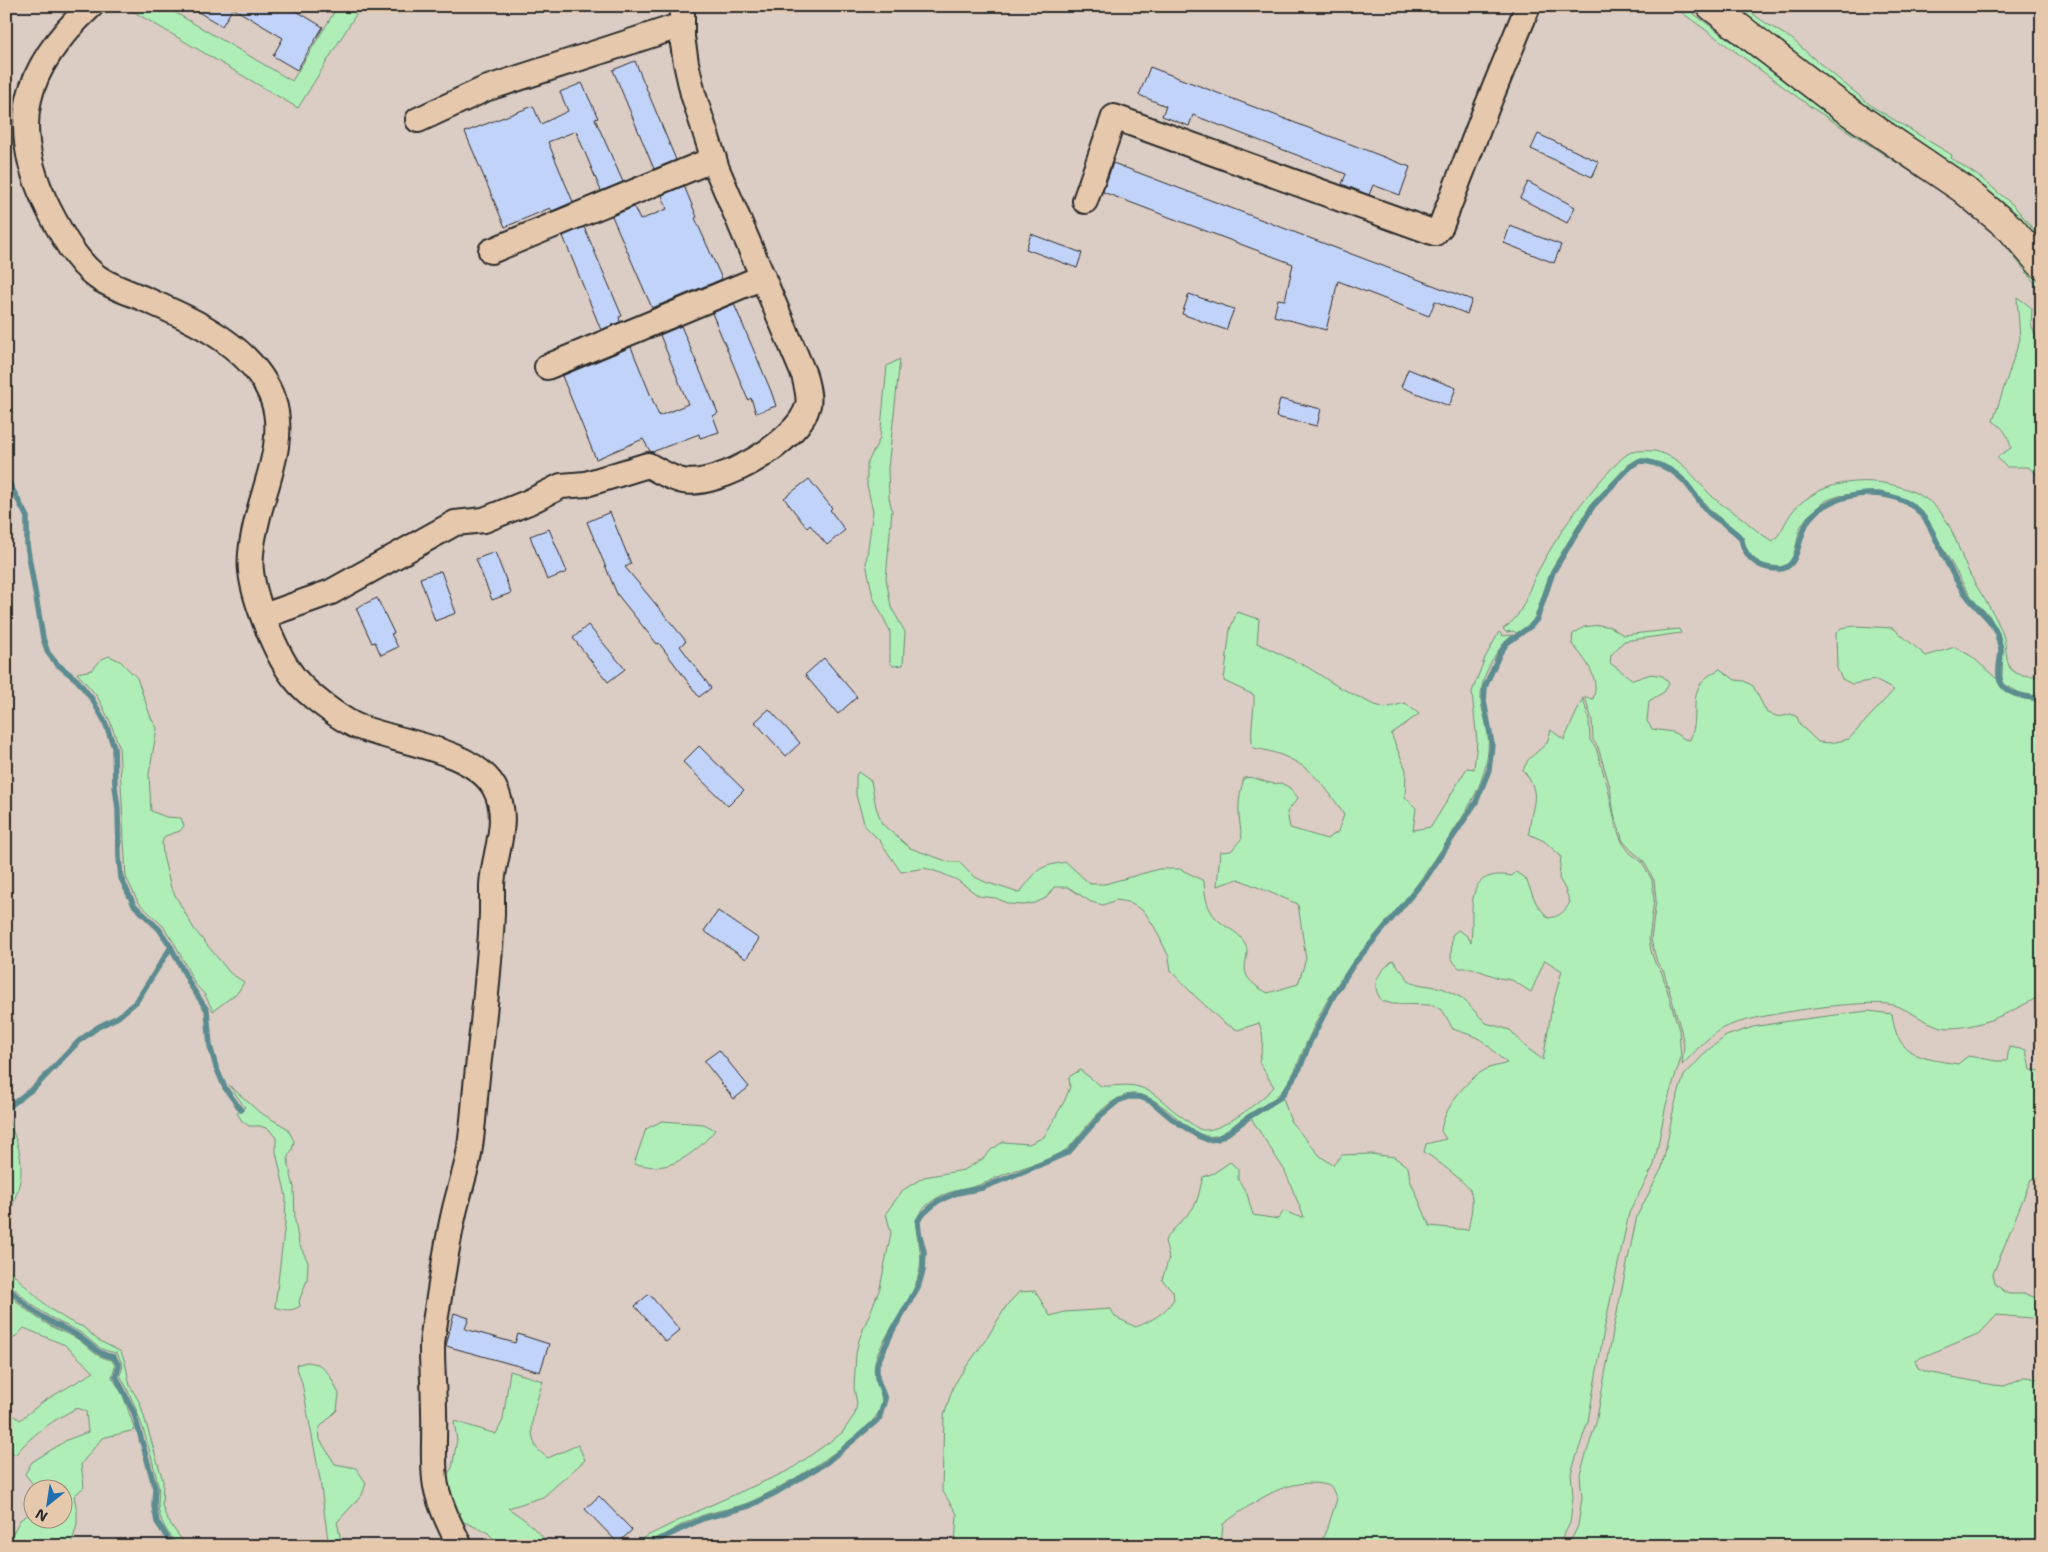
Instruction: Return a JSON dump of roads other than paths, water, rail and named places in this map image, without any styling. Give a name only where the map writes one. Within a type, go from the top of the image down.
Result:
[{"type":"street","points":[[91,6],[65,33],[47,56],[34,80],[28,102],[26,141],[29,160],[37,187],[65,241],[100,279],[160,306],[221,338],[235,349],[262,378],[272,398],[278,417],[272,466],[258,516],[251,569],[256,592],[272,639],[297,682],[338,716],[358,727],[428,748],[470,764],[491,782],[501,808],[500,848],[492,880],[492,915],[484,1014],[468,1158],[454,1213],[432,1345],[436,1485],[460,1546]]},
{"type":"street","points":[[1085,201],[1114,117],[1434,233],[1441,226],[1528,6]]},
{"type":"street","points":[[1711,6],[1840,106],[1962,189],[2012,229],[2042,265]]},
{"type":"street","points":[[264,616],[331,592],[455,523],[484,520],[561,486],[586,484],[648,465],[683,481],[697,481],[750,463],[769,452],[803,418],[809,403],[804,375],[714,159],[692,94],[684,54],[682,16],[485,89],[418,120]]},
{"type":"street","points":[[491,251],[714,159]]},
{"type":"street","points":[[547,366],[763,277]]},
{"type":"waterway","points":[[646,1546],[702,1519],[749,1506],[777,1492],[826,1463],[879,1419],[885,1399],[877,1378],[877,1364],[894,1328],[918,1287],[923,1271],[924,1252],[918,1221],[938,1201],[957,1193],[982,1188],[1069,1152],[1100,1116],[1118,1101],[1128,1097],[1140,1097],[1152,1102],[1171,1118],[1198,1136],[1208,1140],[1217,1139],[1228,1133],[1281,1097],[1300,1068],[1310,1042],[1333,997],[1353,965],[1426,878],[1476,802],[1489,770],[1492,744],[1484,701],[1485,687],[1500,653],[1507,643],[1531,626],[1537,619],[1553,572],[1593,506],[1630,467],[1639,461],[1657,464],[1679,476],[1709,513],[1739,536],[1751,559],[1759,565],[1769,568],[1779,569],[1791,563],[1810,518],[1834,501],[1849,496],[1880,494],[1909,504],[1926,520],[1959,584],[1995,629],[2001,649],[1999,678],[2003,686],[2016,694],[2042,699]]},
{"type":"waterway","points":[[6,477],[27,517],[27,545],[43,638],[48,653],[57,664],[77,680],[92,699],[105,722],[114,747],[121,878],[134,905],[159,929],[171,947],[191,986],[207,1010],[210,1046],[216,1067],[225,1088],[241,1110]]},
{"type":"waterway","points":[[6,1109],[35,1087],[79,1041],[98,1027],[118,1017],[136,1002],[171,947]]},
{"type":"waterway","points":[[6,1285],[41,1316],[75,1334],[98,1351],[114,1357],[119,1366],[116,1376],[134,1413],[155,1488],[154,1506],[157,1522],[173,1546]]}]
